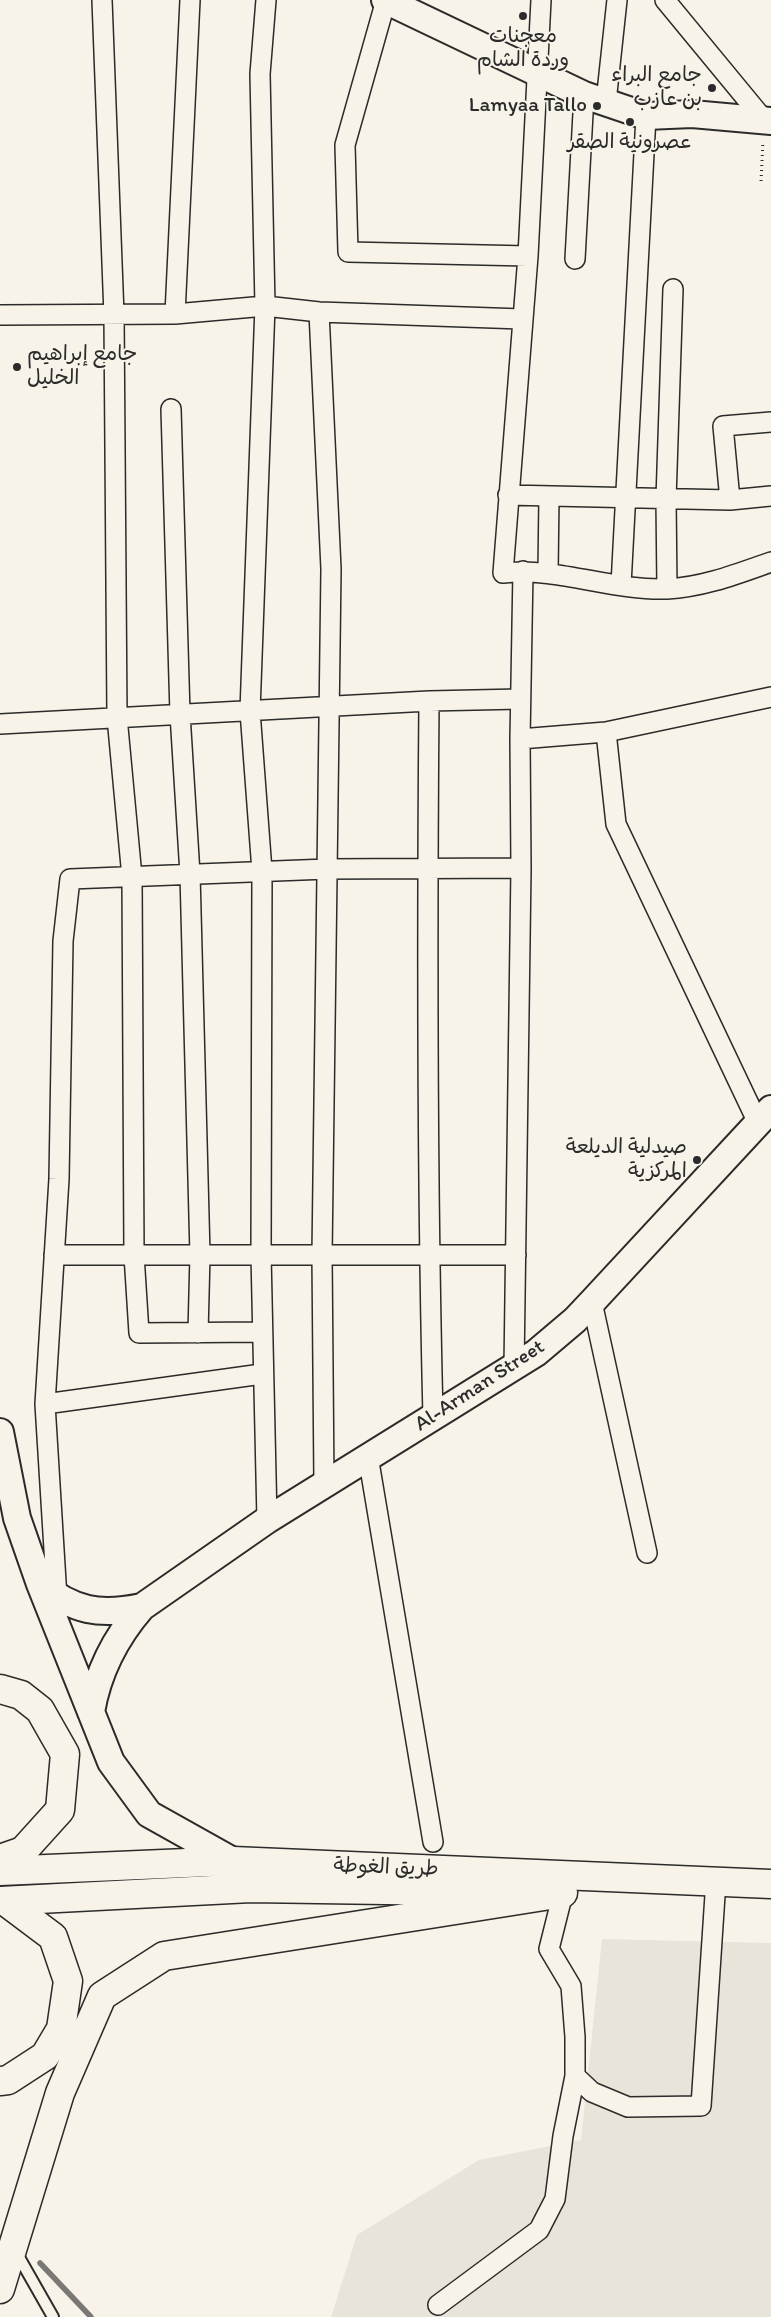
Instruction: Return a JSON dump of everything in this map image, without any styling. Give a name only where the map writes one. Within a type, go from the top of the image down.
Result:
[{"type":"main road","points":[[385,0],[595,98],[646,116],[692,114],[767,120]]},
{"type":"main road","name":"Al-Arman Street","points":[[91,1712],[97,1684],[107,1657],[128,1623],[142,1607],[267,1520],[368,1456],[514,1368],[558,1336],[592,1302],[764,1116]]},
{"type":"main road","points":[[0,1432],[17,1518],[49,1591],[110,1762],[149,1814],[233,1862]]},
{"type":"main road","name":"Al-Arman Street","points":[[49,1591],[77,1607],[98,1612],[120,1612],[142,1607]]},
{"type":"main road","points":[[0,1689],[21,1696],[40,1710],[65,1754],[60,1810],[23,1851],[0,1858]]},
{"type":"main road","name":"طريق الغوطة","points":[[0,1871],[233,1862],[771,1884]]},
{"type":"main road","points":[[2,1901],[250,1888],[771,1897]]},
{"type":"main road","points":[[0,2289],[60,2094],[102,1996],[164,1956],[563,1893]]},
{"type":"main road","points":[[0,2081],[8,2080],[46,2056],[61,2030],[68,1981],[53,1937],[2,1901]]},
{"type":"street","points":[[102,0],[114,315],[117,718],[132,877],[134,1255],[139,1334],[262,1332]]},
{"type":"street","points":[[175,314],[190,0]]},
{"type":"street","points":[[266,0],[260,74],[265,306],[250,710],[262,872],[261,1255],[262,1374],[267,1520]]},
{"type":"street","points":[[385,0],[345,145],[348,252],[528,256]]},
{"type":"street","points":[[541,0],[528,256],[503,574],[523,571],[548,573],[621,585],[667,589],[719,581],[771,562]]},
{"type":"street","points":[[575,259],[595,98],[617,0]]},
{"type":"street","points":[[665,0],[767,120]]},
{"type":"street","points":[[621,585],[646,116]]},
{"type":"street","points":[[667,589],[666,499],[673,288]]},
{"type":"street","points":[[0,315],[175,314],[265,306],[319,312],[522,319]]},
{"type":"street","points":[[319,312],[331,569],[322,1254],[324,1484]]},
{"type":"street","points":[[171,409],[180,714],[190,874],[200,1254],[198,1333]]},
{"type":"street","points":[[730,500],[723,426],[771,422]]},
{"type":"street","points":[[508,495],[730,500],[771,496]]},
{"type":"street","points":[[548,573],[549,496]]},
{"type":"street","points":[[514,1368],[522,868],[520,700],[523,571]]},
{"type":"street","points":[[520,739],[606,732],[771,697]]},
{"type":"street","points":[[0,724],[429,701],[520,700]]},
{"type":"street","points":[[429,701],[427,868],[429,1254],[433,1417]]},
{"type":"street","points":[[606,732],[616,824],[764,1116]]},
{"type":"street","points":[[49,1591],[45,1404],[59,1179],[63,940],[70,879],[328,869],[522,868]]},
{"type":"street","points":[[54,1255],[516,1254]]},
{"type":"street","points":[[592,1302],[647,1553]]},
{"type":"street","points":[[45,1404],[262,1374]]},
{"type":"street","points":[[368,1456],[433,1842]]},
{"type":"street","points":[[438,2305],[539,2230],[555,2199],[563,2136],[575,2076],[575,2037],[571,1986],[549,1950],[563,1893]]},
{"type":"street","points":[[575,2076],[592,2092],[628,2107],[701,2106],[715,1895]]},
{"type":"lane","points":[[13,2247],[53,2317]]},
{"type":"path","points":[[761,181],[767,120]]},
{"type":"shaded area","points":[[602,1939],[771,1943],[771,2317],[331,2317],[357,2235],[479,2160],[581,2140]]},
{"type":"waterway","points":[[40,2263],[91,2317]]},
{"type":"place","name":"معجنات وردة الشام","points":[[523,16]]},
{"type":"place","name":"جامع البراء بن عازب","points":[[712,88]]},
{"type":"place","name":"Lamyaa Tallo","points":[[597,106]]},
{"type":"place","name":"عصرونية الصقر","points":[[630,122]]},
{"type":"place","name":"جامع إبراهيم الخليل","points":[[17,367]]},
{"type":"place","name":"صيدلية الديلعة المركزية","points":[[697,1160]]}]
